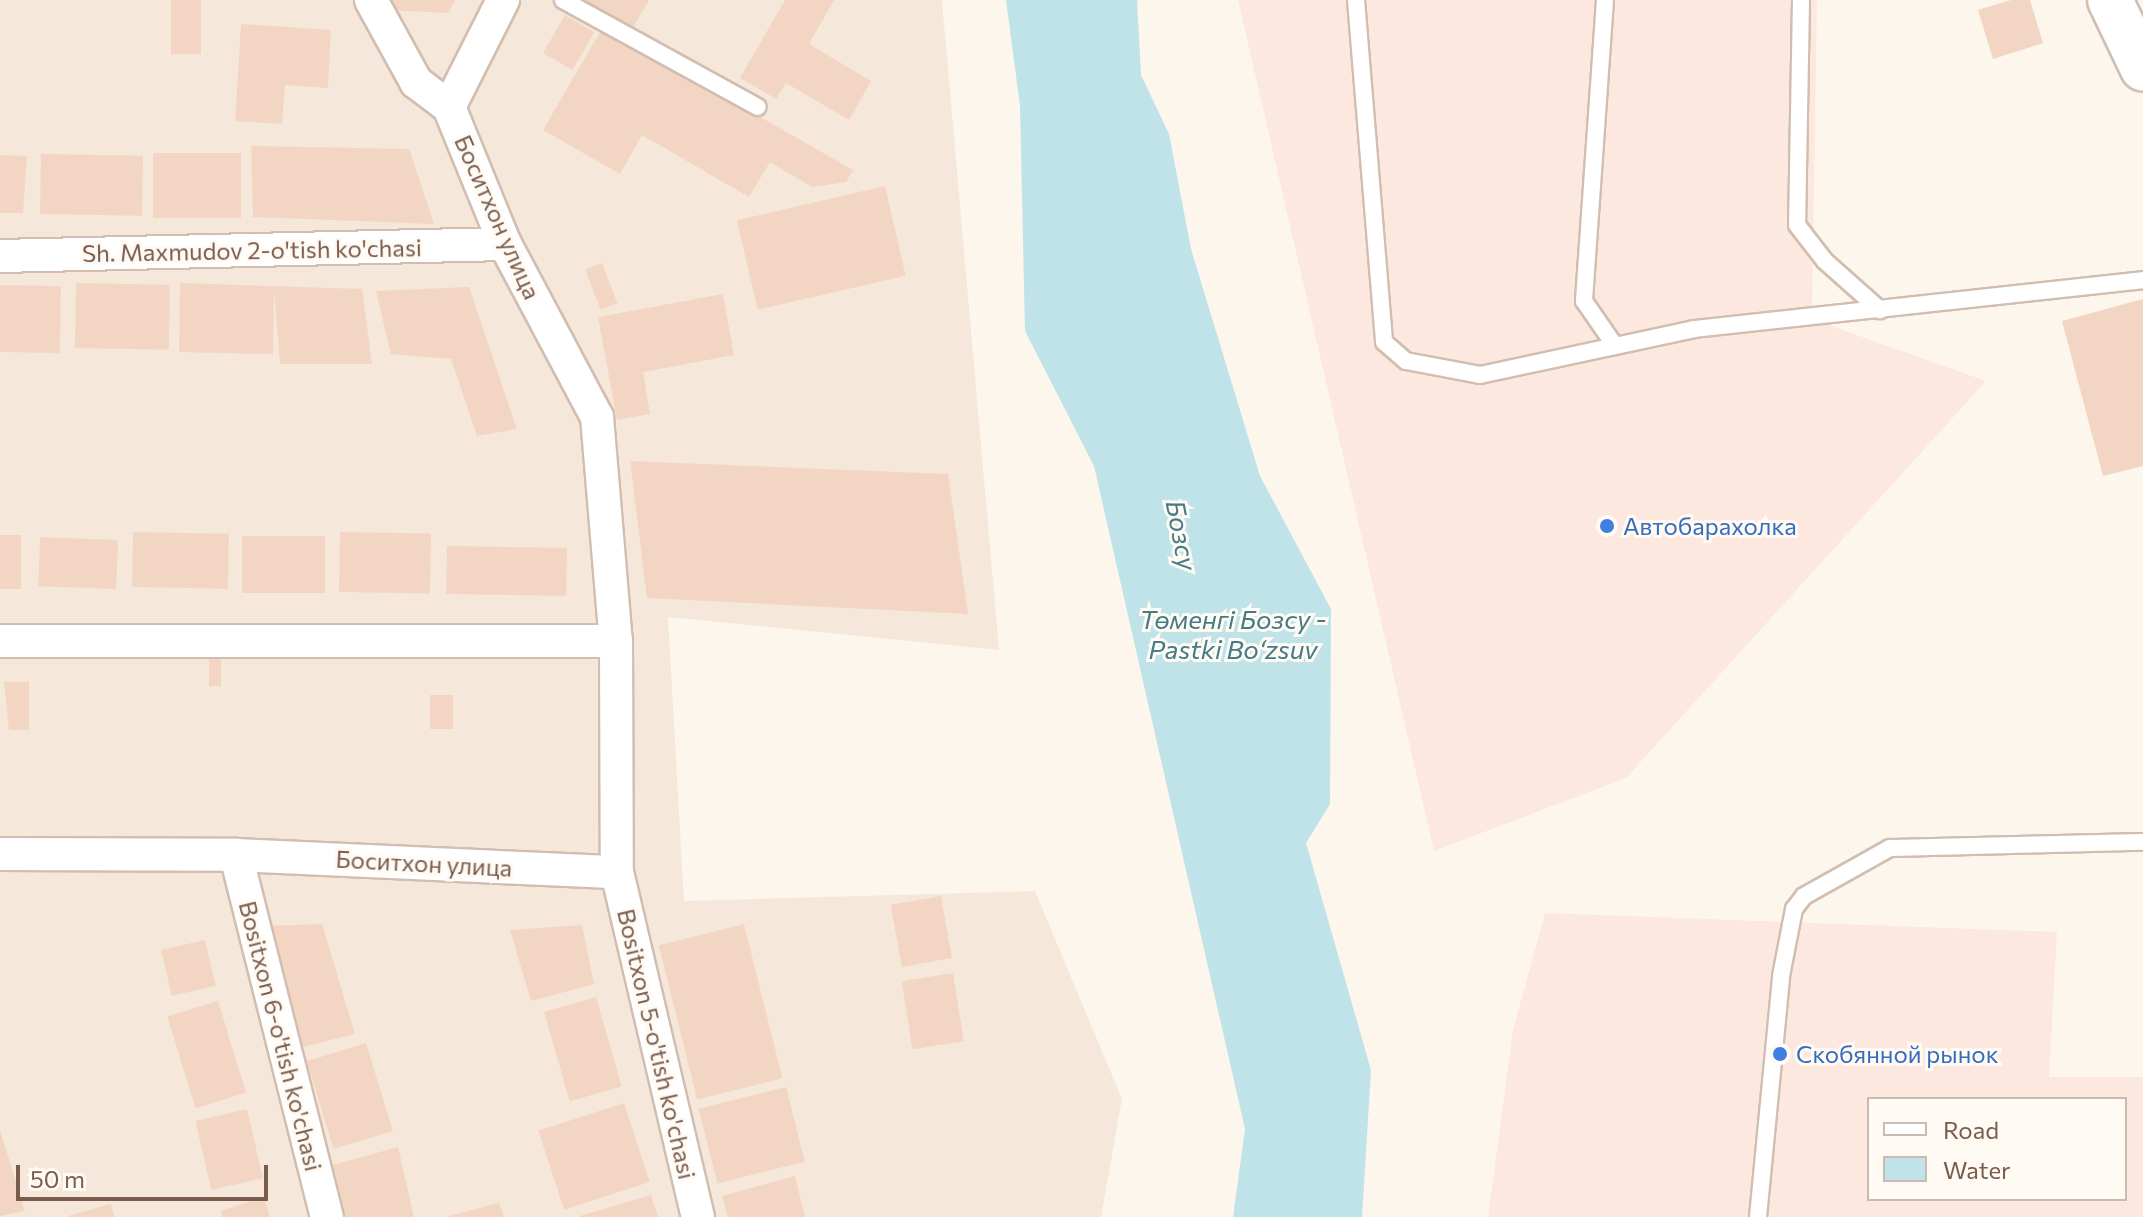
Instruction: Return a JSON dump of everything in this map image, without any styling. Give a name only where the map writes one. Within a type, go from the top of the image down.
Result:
[{"type":"street","name":"Боситхон улица","points":[[0,854],[236,855],[617,872],[616,641],[597,417],[505,244],[449,107],[416,82],[371,0]]},
{"type":"street","points":[[449,107],[503,0]]},
{"type":"street","points":[[2110,0],[2143,69]]},
{"type":"street","name":"Sh. Maxmudov 2-o'tish ko'chasi","points":[[0,256],[505,244]]},
{"type":"street","points":[[0,641],[616,641]]},
{"type":"street","name":"Bositxon 6-o'tish ko'chasi","points":[[236,855],[327,1217]]},
{"type":"street","name":"Bositxon 5-o'tish ko'chasi","points":[[617,872],[698,1217]]},
{"type":"lane","points":[[563,0],[758,107]]},
{"type":"lane","points":[[1356,0],[1384,342],[1406,361],[1480,375],[1694,329],[2143,280]]},
{"type":"lane","points":[[1605,0],[1584,301],[1615,346]]},
{"type":"lane","points":[[1801,0],[1797,225],[1825,261],[1880,310]]},
{"type":"lane","points":[[1758,1217],[1781,976],[1794,909],[1804,896],[1890,848],[2143,842]]},
{"type":"shaded area","points":[[0,0],[942,0],[999,650],[668,617],[684,901],[1035,891],[1122,1099],[1101,1217],[0,1217]]},
{"type":"shaded area","name":"Автобарахолка","points":[[1238,0],[1817,0],[1812,319],[1986,381],[1626,778],[1434,851]]},
{"type":"shaded area","name":"Скобянной рынок","points":[[1545,913],[2057,932],[2049,1077],[2143,1077],[2143,1217],[1488,1217],[1513,1030]]},
{"type":"water","name":"Төменгі Бозсу - Pastki Boʻzsuv","points":[[1006,0],[1137,0],[1141,75],[1169,134],[1191,249],[1260,476],[1331,609],[1330,804],[1306,843],[1371,1070],[1362,1217],[1233,1217],[1245,1129],[1094,466],[1025,331],[1020,106]]},
{"type":"building","points":[[171,0],[201,0],[201,54],[171,54]]},
{"type":"building","points":[[385,0],[455,0],[448,13],[388,10]]},
{"type":"building","points":[[577,0],[649,0],[631,31]]},
{"type":"building","points":[[785,0],[834,0],[809,44],[871,81],[849,120],[786,83],[776,99],[740,78]]},
{"type":"building","points":[[2011,0],[2030,0],[2043,43],[1993,59],[1978,10]]},
{"type":"building","points":[[565,15],[594,32],[572,70],[543,53]]},
{"type":"building","points":[[241,24],[331,30],[328,88],[285,85],[282,124],[235,121]]},
{"type":"building","points":[[603,27],[853,170],[846,182],[812,187],[770,162],[749,197],[642,135],[620,174],[543,130]]},
{"type":"building","points":[[251,146],[409,149],[434,224],[253,217]]},
{"type":"building","points":[[153,153],[241,153],[241,218],[153,218]]},
{"type":"building","points":[[41,154],[143,156],[142,216],[40,214]]},
{"type":"building","points":[[0,155],[27,156],[23,213],[0,213]]},
{"type":"building","points":[[885,186],[906,276],[758,310],[737,220]]},
{"type":"building","points":[[602,263],[617,303],[601,310],[585,269]]},
{"type":"building","points":[[76,283],[170,285],[169,350],[75,348]]},
{"type":"building","points":[[180,283],[362,289],[372,364],[280,364],[274,289],[273,354],[179,352]]},
{"type":"building","points":[[0,285],[61,286],[60,353],[0,352]]},
{"type":"building","points":[[469,287],[517,429],[477,436],[451,359],[391,354],[376,291]]},
{"type":"building","points":[[723,294],[734,355],[643,372],[650,414],[617,420],[598,317]]},
{"type":"building","points":[[2143,299],[2143,466],[2103,476],[2062,321]]},
{"type":"building","points":[[630,461],[948,474],[968,614],[647,598]]},
{"type":"building","points":[[133,532],[229,534],[228,589],[132,587]]},
{"type":"building","points":[[340,532],[431,534],[430,594],[339,592]]},
{"type":"building","points":[[0,535],[21,535],[21,589],[0,589]]},
{"type":"building","points":[[242,536],[325,536],[325,593],[242,593]]},
{"type":"building","points":[[40,537],[118,540],[116,589],[38,586]]},
{"type":"building","points":[[447,546],[567,548],[566,596],[446,594]]},
{"type":"building","points":[[209,655],[221,655],[221,686],[209,686]]},
{"type":"building","points":[[4,682],[29,682],[29,730],[9,730]]},
{"type":"building","points":[[430,695],[453,695],[453,729],[430,729]]},
{"type":"building","points":[[941,896],[952,958],[902,967],[891,905]]},
{"type":"building","points":[[322,924],[355,1034],[303,1047],[266,926]]},
{"type":"building","points":[[744,924],[782,1078],[697,1100],[659,945]]},
{"type":"building","points":[[582,925],[594,984],[531,1001],[510,930]]},
{"type":"building","points":[[205,940],[216,986],[172,996],[161,950]]},
{"type":"building","points":[[953,973],[964,1041],[912,1049],[902,981]]},
{"type":"building","points":[[596,997],[622,1086],[570,1101],[544,1012]]},
{"type":"building","points":[[218,1001],[246,1093],[195,1108],[167,1016]]},
{"type":"building","points":[[366,1043],[393,1131],[334,1149],[307,1061]]},
{"type":"building","points":[[786,1087],[805,1162],[717,1183],[699,1109]]},
{"type":"building","points":[[624,1103],[650,1182],[564,1210],[538,1131]]},
{"type":"building","points":[[247,1109],[263,1178],[211,1190],[195,1121]]},
{"type":"building","points":[[0,1130],[25,1211],[0,1216]]},
{"type":"building","points":[[398,1147],[414,1217],[346,1217],[333,1165]]},
{"type":"building","points":[[795,1176],[805,1217],[728,1217],[722,1196]]},
{"type":"building","points":[[651,1195],[658,1217],[580,1217],[580,1216]]},
{"type":"building","points":[[264,1197],[270,1217],[222,1217],[221,1211]]},
{"type":"building","points":[[499,1203],[504,1217],[448,1217],[448,1216]]},
{"type":"building","points":[[111,1204],[114,1217],[68,1216]]},
{"type":"place","name":"Автобарахолка","points":[[1607,526]]},
{"type":"place","name":"Скобянной рынок","points":[[1780,1054]]},
{"type":"water label","name":"Бозсу","points":[[1182,535]]}]
